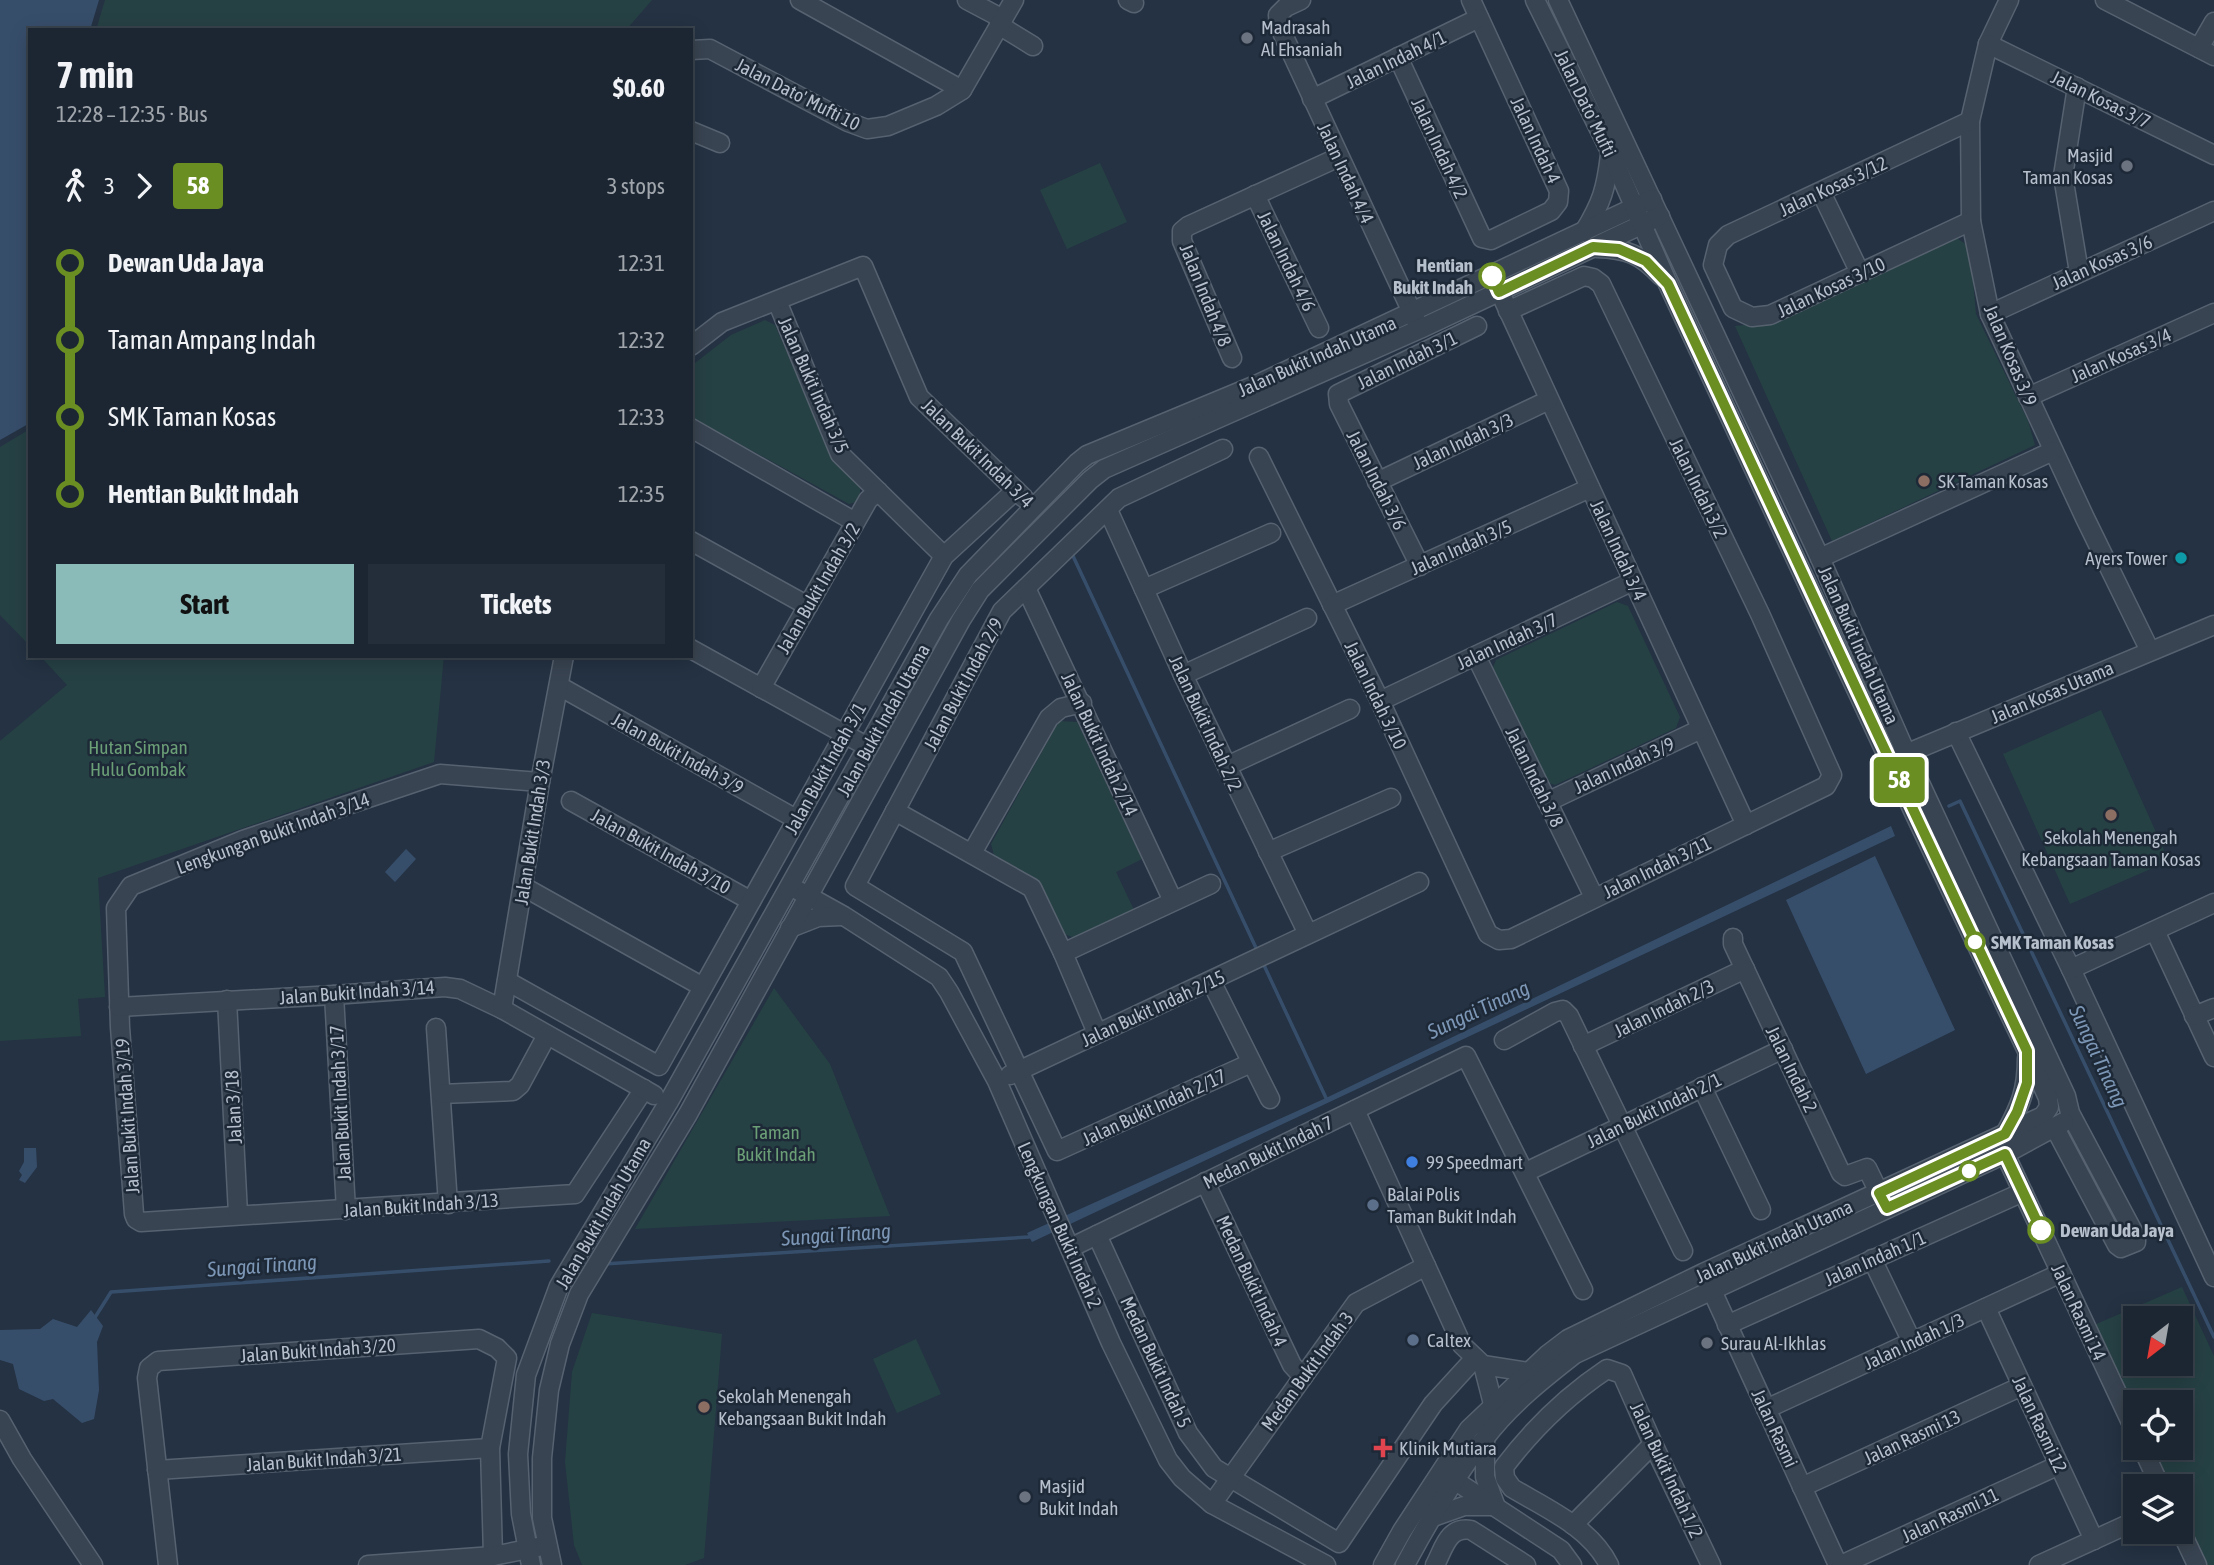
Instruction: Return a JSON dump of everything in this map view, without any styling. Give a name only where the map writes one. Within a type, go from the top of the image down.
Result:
[{"type":"street","points":[[800,0],[962,90],[1014,0]]},
{"type":"street","points":[[967,0],[1033,47]]},
{"type":"street","name":"Jalan Indah 4/4","points":[[1301,0],[1286,7],[1278,15],[1279,26],[1416,321]]},
{"type":"street","name":"Jalan Indah 4","points":[[1471,0],[1559,191],[1558,202],[1551,211],[1490,240],[1482,238]]},
{"type":"street","name":"Jalan Dato' Mufti","points":[[1535,0],[1610,151],[1638,216]]},
{"type":"street","name":"Jalan Dato' Mufti","points":[[1559,0],[1652,199]]},
{"type":"street","name":"Jalan Kosas 3/9","points":[[2003,2],[1988,44],[1970,121],[1971,221],[1990,314],[2150,651]]},
{"type":"street","points":[[2115,2],[2206,52],[2214,22]]},
{"type":"street","name":"Jalan Indah 4/1","points":[[1312,99],[1479,18]]},
{"type":"street","name":"Jalan Kosas 3/7","points":[[1988,44],[2214,156]]},
{"type":"street","name":"Jalan Dato' Mufti 10","points":[[693,50],[709,49],[867,129],[888,126],[914,117],[962,90]]},
{"type":"street","name":"Jalan Indah 4/2","points":[[1398,57],[1482,238]]},
{"type":"street","points":[[2077,87],[2063,176],[2079,272]]},
{"type":"street","name":"Jalan Kosas 3/12","points":[[1713,264],[1717,245],[1728,235],[1970,121]]},
{"type":"street","points":[[693,132],[720,143]]},
{"type":"street","points":[[1610,151],[1607,185],[1589,240],[1646,261],[1668,284]]},
{"type":"street","points":[[1255,195],[1339,157]]},
{"type":"street","points":[[1821,192],[1860,273]]},
{"type":"street","name":"Jalan Indah 4/8","points":[[1232,358],[1182,240],[1182,231],[1255,195]]},
{"type":"street","name":"Jalan Indah 4/6","points":[[1255,195],[1320,328]]},
{"type":"street","name":"Jalan Bukit Indah Utama","points":[[549,1555],[542,1518],[542,1458],[549,1390],[560,1344],[579,1294],[688,1114],[980,590],[1104,469],[1638,216],[1652,199],[1820,558],[1906,753],[2066,1096],[2070,1113],[2136,1237],[2136,1242],[2121,1248],[2117,1245],[2055,1128]]},
{"type":"street","name":"Jalan Kosas 3/6","points":[[1990,314],[2214,211]]},
{"type":"street","name":"Jalan Bukit Indah Utama","points":[[1638,216],[1660,216]]},
{"type":"street","name":"Jalan Bukit Indah Utama","points":[[1405,1565],[1485,1438],[1539,1382],[1575,1354],[1712,1292],[2043,1115],[2049,1107],[2048,1098],[2027,1051],[1889,760],[1638,216]]},
{"type":"street","name":"Jalan Kosas 3/10","points":[[1713,264],[1733,308],[1752,317],[1770,316],[1971,221]]},
{"type":"street","name":"Jalan Bukit Indah 3/4","points":[[777,301],[863,266],[919,397],[1049,521]]},
{"type":"street","name":"Jalan Indah 3/2","points":[[1508,311],[1584,276],[1594,278],[1601,284],[1760,614],[1832,775],[1826,786]]},
{"type":"street","name":"Jalan Indah 3/4","points":[[1496,284],[1746,825]]},
{"type":"street","points":[[693,345],[722,323],[777,301]]},
{"type":"street","name":"Jalan Bukit Indah 3/5","points":[[777,301],[840,454],[944,556]]},
{"type":"street","name":"Jalan Kosas 3/4","points":[[2028,397],[2214,313]]},
{"type":"street","name":"Jalan Bukit Indah Utama","points":[[529,1558],[521,1514],[518,1454],[526,1375],[559,1286],[668,1103],[939,619],[968,575],[1087,455],[1416,321]]},
{"type":"street","name":"Jalan Indah 3/1","points":[[1338,394],[1477,326]]},
{"type":"street","name":"Jalan Indah 3/6","points":[[1338,394],[1339,404],[1420,566]]},
{"type":"street","name":"Jalan Indah 3/3","points":[[1377,482],[1549,400]]},
{"type":"street","points":[[693,429],[855,522]]},
{"type":"street","name":"Jalan Bukit Indah 2/9","points":[[1020,1071],[963,951],[855,886],[1002,611],[1119,498],[1223,449]]},
{"type":"street","points":[[1820,558],[2053,451]]},
{"type":"street","name":"Jalan Indah 3/10","points":[[1259,457],[1380,701],[1488,934]]},
{"type":"street","name":"Jalan Indah 3/5","points":[[1332,605],[1590,488]]},
{"type":"street","name":"Jalan Bukit Indah 3/1","points":[[507,981],[659,1066],[944,556],[1016,490]]},
{"type":"street","name":"Jalan Bukit Indah 3/2","points":[[761,688],[868,500],[878,491]]},
{"type":"street","name":"Jalan Bukit Indah 2/2","points":[[1108,510],[1183,675],[1308,934]]},
{"type":"street","points":[[1144,589],[1270,533]]},
{"type":"street","points":[[693,542],[808,606]]},
{"type":"street","name":"Jalan Indah 3/7","points":[[1380,701],[1633,581]]},
{"type":"street","name":"Jalan Bukit Indah 2/14","points":[[1026,588],[1173,901]]},
{"type":"street","points":[[1183,675],[1307,618]]},
{"type":"street","name":"Jalan Kosas Utama","points":[[1889,760],[2214,625]]},
{"type":"street","points":[[693,650],[868,747]]},
{"type":"street","name":"Jalan Indah 3/8","points":[[1476,656],[1594,897]]},
{"type":"street","name":"Jalan Bukit Indah 3/3","points":[[502,1009],[564,658]]},
{"type":"street","name":"Jalan Bukit Indah 3/9","points":[[559,687],[796,819]]},
{"type":"street","points":[[972,853],[1049,718],[1061,708],[1082,703]]},
{"type":"street","points":[[1227,766],[1350,709]]},
{"type":"street","name":"Jalan Indah 3/9","points":[[1547,802],[1702,729]]},
{"type":"street","points":[[1956,732],[2071,969],[2214,1277]]},
{"type":"street","name":"Lengkungan Bukit Indah 3/14","points":[[119,1007],[116,908],[131,886],[243,841],[440,774],[540,782]]},
{"type":"street","name":"Jalan Indah 3/11","points":[[1488,934],[1499,940],[1511,939],[1826,786]]},
{"type":"street","points":[[1268,852],[1391,798]]},
{"type":"street","name":"Jalan Bukit Indah 3/10","points":[[572,801],[751,901]]},
{"type":"street","points":[[895,811],[1031,888],[1063,953],[1097,1033]]},
{"type":"street","points":[[824,867],[827,893],[834,906],[845,916]]},
{"type":"street","name":"Jalan Bukit Indah 2/15","points":[[997,1081],[1419,882]]},
{"type":"street","points":[[1063,953],[1211,884]]},
{"type":"street","name":"Lengkungan Bukit Indah 2","points":[[790,886],[845,916],[939,976],[997,1081],[1111,1343],[1168,1460],[1182,1478],[1212,1504],[1325,1565]]},
{"type":"street","points":[[524,887],[703,987]]},
{"type":"street","points":[[2071,969],[2214,903]]},
{"type":"street","points":[[790,929],[818,917],[845,916]]},
{"type":"street","points":[[2155,931],[2214,1057]]},
{"type":"street","name":"Jalan Indah 2","points":[[1733,938],[1733,944],[1841,1173],[1845,1176],[1851,1175],[1867,1168],[1883,1201]]},
{"type":"street","name":"Jalan Indah 2/3","points":[[1583,1046],[1745,969]]},
{"type":"street","points":[[1211,981],[1270,1099]]},
{"type":"street","name":"Jalan Bukit Indah 3/14","points":[[119,1007],[445,987],[460,989],[502,1009],[688,1114]]},
{"type":"street","name":"Jalan Bukit Indah 3/17","points":[[334,995],[346,1210]]},
{"type":"street","name":"Jalan 3/18","points":[[227,1000],[238,1214]]},
{"type":"street","name":"Jalan Bukit Indah 3/19","points":[[119,1007],[134,1214],[141,1222]]},
{"type":"street","points":[[2194,1016],[2214,1008]]},
{"type":"street","points":[[1504,1040],[1555,1012],[1563,1010],[1569,1016],[1683,1251]]},
{"type":"street","points":[[436,1028],[448,1204]]},
{"type":"street","points":[[441,1094],[513,1091],[520,1085],[547,1035]]},
{"type":"street","name":"Jalan Bukit Indah 2/1","points":[[1525,1172],[1783,1049]]},
{"type":"street","points":[[2005,1134],[2017,1112],[2027,1083],[2027,1051]]},
{"type":"street","name":"Medan Bukit Indah 7","points":[[1070,1248],[1466,1056],[1525,1172]]},
{"type":"street","name":"Jalan Bukit Indah 2/17","points":[[1020,1071],[1057,1151],[1251,1063]]},
{"type":"street","points":[[1702,1087],[1761,1210]]},
{"type":"street","name":"Jalan Bukit Indah 3/13","points":[[141,1222],[575,1194],[644,1089]]},
{"type":"street","points":[[1355,1110],[1462,1345],[1479,1361],[1493,1404]]},
{"type":"street","name":"Jalan Bukit Indah Utama","points":[[1383,1565],[1469,1429],[1546,1355],[1568,1339],[1703,1273],[2005,1154],[2055,1128],[2070,1113]]},
{"type":"street","name":"Jalan Rasmi 14","points":[[2005,1154],[2123,1405]]},
{"type":"street","points":[[1525,1172],[1583,1290]]},
{"type":"street","name":"Medan Bukit Indah 4","points":[[1205,1182],[1292,1365],[1303,1377]]},
{"type":"street","name":"Jalan Indah 1/1","points":[[1727,1325],[2023,1192]]},
{"type":"street","name":"Medan Bukit Indah 5","points":[[1097,1235],[1188,1433],[1214,1468],[1339,1543],[1433,1404],[1479,1361]]},
{"type":"street","points":[[1872,1259],[1912,1342]]},
{"type":"street","name":"Medan Bukit Indah 3","points":[[1212,1504],[1356,1303],[1426,1266]]},
{"type":"street","name":"Jalan Rasmi","points":[[1703,1273],[1840,1565]]},
{"type":"street","name":"Jalan Indah 1/3","points":[[1766,1409],[2061,1273]]},
{"type":"street","name":"Jalan Rasmi 12","points":[[1986,1308],[2094,1540]]},
{"type":"street","name":"Jalan Bukit Indah 3/20","points":[[157,1470],[147,1378],[149,1368],[158,1361],[478,1339],[497,1348],[507,1358],[490,1447]]},
{"type":"street","points":[[1479,1361],[1529,1372]]},
{"type":"street","name":"Jalan Bukit Indah 1/2","points":[[1573,1525],[1512,1488],[1505,1478],[1504,1467],[1523,1442],[1587,1382],[1607,1369],[1622,1374],[1711,1565]]},
{"type":"street","name":"Jalan Rasmi 13","points":[[1802,1487],[2022,1386]]},
{"type":"street","points":[[0,1420],[22,1459],[93,1563]]},
{"type":"street","points":[[1485,1438],[1485,1477],[1496,1507]]},
{"type":"street","points":[[1609,1565],[1590,1537],[1573,1525],[1653,1444]]},
{"type":"street","points":[[490,1447],[493,1556]]},
{"type":"street","name":"Jalan Bukit Indah 3/21","points":[[157,1470],[490,1447]]},
{"type":"street","name":"Jalan Rasmi 11","points":[[1840,1565],[2059,1465]]},
{"type":"street","points":[[157,1470],[168,1565]]},
{"type":"street","points":[[1440,1472],[1561,1550],[1572,1565]]},
{"type":"street","points":[[1433,1517],[1464,1506],[1496,1507]]},
{"type":"street","points":[[2039,1565],[2123,1527]]},
{"type":"street","points":[[1435,1565],[1452,1532],[1461,1528],[1471,1530],[1526,1565]]},
{"type":"street","points":[[2187,1544],[2197,1565]]},
{"type":"street","points":[[368,1565],[493,1556],[509,1564],[549,1555]]},
{"type":"green space","points":[[105,0],[652,0],[628,28],[97,28]]},
{"type":"green space","points":[[1100,163],[1127,222],[1067,249],[1040,190]]},
{"type":"green space","points":[[1955,237],[1970,247],[1976,314],[2028,421],[2035,445],[1832,541],[1735,326],[1773,322]]},
{"type":"green space","points":[[765,320],[775,325],[831,456],[860,485],[860,501],[849,504],[693,418],[693,364],[731,335]]},
{"type":"green space","points":[[28,430],[28,644],[0,615],[0,447]]},
{"type":"green space","points":[[1617,602],[1628,606],[1680,717],[1676,728],[1555,785],[1544,781],[1492,670],[1496,660]]},
{"type":"green space","name":"Hutan Simpan Hulu Gombak","points":[[42,658],[444,658],[434,762],[98,878],[105,997],[78,999],[81,1036],[0,1041],[0,741],[67,685]]},
{"type":"green space","points":[[2101,710],[2169,861],[2070,904],[2003,754]]},
{"type":"green space","points":[[1059,721],[1077,722],[1142,859],[1116,872],[1134,910],[1075,938],[1064,934],[1039,880],[994,855],[991,844]]},
{"type":"green space","name":"Taman Bukit Indah","points":[[774,988],[830,1064],[890,1216],[635,1229]]},
{"type":"green space","points":[[2182,1287],[2191,1306],[2138,1306]]},
{"type":"green space","points":[[2193,1311],[2214,1356],[2214,1565],[2205,1565],[2193,1538],[2193,1474],[2163,1474],[2157,1460],[2193,1460],[2193,1390],[2124,1390],[2094,1325],[2123,1312],[2123,1376],[2193,1376]]},
{"type":"green space","points":[[592,1313],[722,1334],[704,1558],[685,1565],[582,1565],[574,1545],[565,1462],[572,1372]]},
{"type":"green space","points":[[916,1339],[941,1394],[897,1413],[873,1359]]},
{"type":"water","points":[[0,0],[99,0],[91,28],[28,28],[28,424],[0,440]]},
{"type":"water","points":[[1891,826],[1895,836],[1032,1242],[1027,1233],[1326,1098]]},
{"type":"water","points":[[406,849],[416,859],[395,882],[385,872]]},
{"type":"water","points":[[1875,856],[1955,1030],[1866,1074],[1786,900]]},
{"type":"water","points":[[24,1148],[36,1148],[37,1167],[25,1183],[19,1180],[22,1175],[19,1171],[24,1162]]},
{"type":"water","points":[[91,1310],[103,1326],[97,1342],[99,1390],[94,1419],[82,1423],[53,1399],[44,1401],[19,1389],[13,1364],[0,1360],[0,1330],[40,1329],[53,1319],[77,1327]]},
{"type":"waterway","points":[[1073,556],[1257,950]]},
{"type":"waterway","name":"Sungai Tinang","points":[[1949,806],[1960,801],[2214,1337]]},
{"type":"waterway","points":[[1262,961],[1326,1098]]},
{"type":"waterway","name":"Sungai Tinang","points":[[604,1264],[1029,1237]]},
{"type":"waterway","name":"Sungai Tinang","points":[[94,1319],[111,1292],[549,1261]]},
{"type":"bus line","name":"58","points":[[1492,276],[1499,292],[1593,247],[1619,249],[1646,261],[1668,284],[2027,1051],[2027,1083],[2017,1112],[2005,1134],[1879,1193],[1887,1208],[2005,1154],[2041,1230]]},
{"type":"place","name":"Madrasah Al Ehsaniah","points":[[1247,38]]},
{"type":"place","name":"Masjid Taman Kosas","points":[[2127,166]]},
{"type":"place","name":"Hentian Bukit Indah","points":[[1492,276]]},
{"type":"place","name":"SK Taman Kosas","points":[[1924,481]]},
{"type":"place","name":"Ayers Tower","points":[[2181,558]]},
{"type":"place","name":"Sekolah Menengah Kebangsaan Taman Kosas","points":[[2111,815]]},
{"type":"place","name":"SMK Taman Kosas","points":[[1975,942]]},
{"type":"place","name":"99 Speedmart","points":[[1412,1162]]},
{"type":"place","name":"Balai Polis Taman Bukit Indah","points":[[1373,1205]]},
{"type":"place","name":"Dewan Uda Jaya","points":[[2041,1230]]},
{"type":"place","name":"Caltex","points":[[1413,1340]]},
{"type":"place","name":"Surau Al-Ikhlas","points":[[1707,1343]]},
{"type":"place","name":"Sekolah Menengah Kebangsaan Bukit Indah","points":[[704,1407]]},
{"type":"place","name":"Klinik Mutiara","points":[[1383,1448]]},
{"type":"place","name":"Masjid Bukit Indah","points":[[1025,1497]]}]
